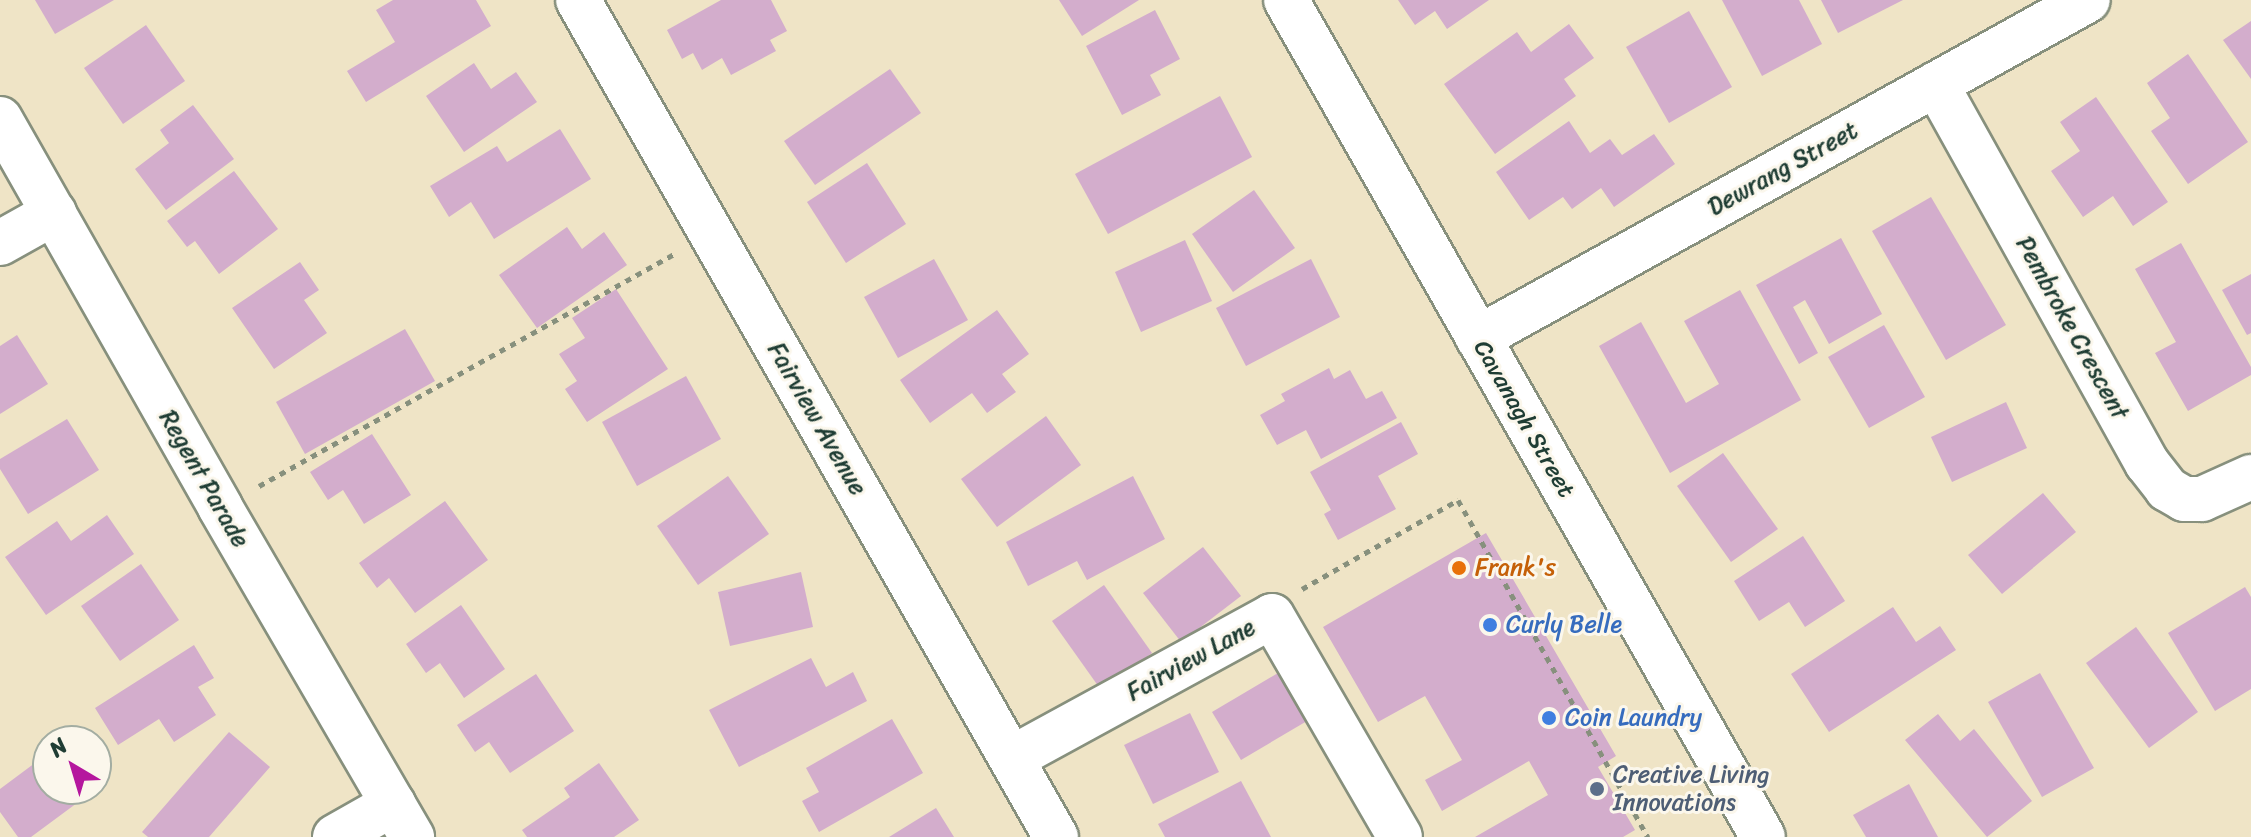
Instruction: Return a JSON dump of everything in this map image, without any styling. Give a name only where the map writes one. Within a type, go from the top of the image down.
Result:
[{"type":"street","name":"Fairview Avenue","points":[[578,0],[1056,837]]},
{"type":"street","name":"Cavanagh Street","points":[[1286,0],[1763,837]]},
{"type":"street","name":"Dewrang Street","points":[[1478,338],[2088,0]]},
{"type":"street","name":"Pembroke Crescent","points":[[1936,84],[2147,463],[2167,489],[2184,499],[2202,499],[2251,477]]},
{"type":"street","name":"Regent Parade","points":[[0,119],[403,821]]},
{"type":"street","points":[[0,243],[54,213]]},
{"type":"street","name":"Fairview Lane","points":[[1012,758],[1272,616],[1400,837]]},
{"type":"street","points":[[335,837],[403,821]]},
{"type":"path","points":[[259,486],[675,253]]},
{"type":"path","points":[[1272,616],[1289,596],[1458,500],[1648,837]]},
{"type":"building","points":[[35,0],[114,0],[55,34]]},
{"type":"building","points":[[393,0],[476,0],[491,26],[366,102],[347,71],[395,42],[376,10]]},
{"type":"building","points":[[721,0],[771,0],[787,31],[770,40],[776,51],[731,75],[722,58],[702,70],[693,53],[682,59],[667,30]]},
{"type":"building","points":[[1059,0],[1139,0],[1082,36]]},
{"type":"building","points":[[1398,0],[1489,0],[1447,29],[1435,11],[1415,25]]},
{"type":"building","points":[[1722,0],[1799,0],[1822,44],[1762,76]]},
{"type":"building","points":[[1821,0],[1903,0],[1838,33]]},
{"type":"building","points":[[1155,10],[1180,59],[1150,75],[1161,95],[1122,115],[1086,46]]},
{"type":"building","points":[[1689,11],[1732,87],[1669,123],[1626,47]]},
{"type":"building","points":[[2251,21],[2251,79],[2223,40]]},
{"type":"building","points":[[1569,24],[1594,58],[1564,79],[1576,96],[1495,154],[1444,84],[1517,32],[1531,52]]},
{"type":"building","points":[[146,25],[185,81],[123,124],[84,68]]},
{"type":"building","points":[[2188,54],[2248,142],[2188,184],[2151,131],[2170,118],[2147,83]]},
{"type":"building","points":[[474,63],[491,89],[516,72],[537,102],[464,152],[426,96]]},
{"type":"building","points":[[890,69],[921,113],[815,185],[784,141]]},
{"type":"building","points":[[1220,96],[1252,157],[1108,234],[1075,174]]},
{"type":"building","points":[[2096,97],[2168,202],[2133,226],[2113,196],[2083,217],[2051,171],[2080,151],[2060,122]]},
{"type":"building","points":[[193,105],[234,159],[166,210],[135,169],[169,143],[160,130]]},
{"type":"building","points":[[1569,121],[1590,153],[1610,139],[1622,155],[1654,134],[1675,164],[1614,207],[1601,188],[1572,209],[1563,197],[1529,220],[1496,172]]},
{"type":"building","points":[[560,129],[591,179],[494,239],[471,202],[449,217],[430,186],[497,146],[507,162]]},
{"type":"building","points":[[867,163],[906,224],[846,263],[807,202]]},
{"type":"building","points":[[234,171],[278,229],[219,274],[195,241],[187,247],[167,221]]},
{"type":"building","points":[[1254,190],[1295,248],[1233,292],[1192,234]]},
{"type":"building","points":[[1931,197],[2006,325],[1946,360],[1872,231]]},
{"type":"building","points":[[567,227],[582,249],[604,232],[627,265],[537,328],[499,275]]},
{"type":"building","points":[[1841,238],[1882,314],[1829,344],[1805,300],[1793,307],[1818,353],[1799,364],[1756,285]]},
{"type":"building","points":[[1185,240],[1212,301],[1141,332],[1115,272]]},
{"type":"building","points":[[2181,243],[2251,367],[2251,375],[2188,411],[2155,353],[2176,342],[2135,269]]},
{"type":"building","points":[[934,259],[968,320],[898,358],[864,297]]},
{"type":"building","points":[[1311,259],[1340,317],[1246,366],[1216,308]]},
{"type":"building","points":[[300,262],[319,290],[304,300],[327,333],[274,369],[232,308]]},
{"type":"building","points":[[2251,274],[2251,333],[2247,335],[2222,290]]},
{"type":"building","points":[[616,289],[668,369],[587,422],[565,389],[577,381],[559,354],[585,338],[572,318]]},
{"type":"building","points":[[1740,290],[1801,400],[1670,473],[1599,346],[1641,322],[1686,403],[1719,384],[1684,321]]},
{"type":"building","points":[[997,310],[1029,354],[1002,374],[1016,392],[987,413],[972,393],[930,423],[900,380]]},
{"type":"building","points":[[1884,325],[1925,397],[1869,428],[1828,357]]},
{"type":"building","points":[[405,329],[435,381],[305,454],[276,402]]},
{"type":"building","points":[[17,335],[48,384],[0,414],[0,346]]},
{"type":"building","points":[[1329,368],[1334,379],[1350,370],[1366,399],[1382,391],[1397,418],[1321,459],[1306,430],[1277,445],[1260,415],[1285,401],[1281,394]]},
{"type":"building","points":[[686,376],[721,439],[637,486],[602,422]]},
{"type":"building","points":[[2006,402],[2027,448],[1952,482],[1931,437]]},
{"type":"building","points":[[1046,416],[1081,465],[997,527],[961,479]]},
{"type":"building","points":[[67,419],[99,470],[28,514],[0,469],[0,459]]},
{"type":"building","points":[[1401,422],[1418,454],[1378,476],[1396,509],[1338,540],[1324,514],[1331,510],[1310,472]]},
{"type":"building","points":[[372,434],[411,495],[364,524],[343,490],[328,500],[310,472]]},
{"type":"building","points":[[1723,453],[1778,529],[1731,562],[1677,486]]},
{"type":"building","points":[[728,476],[769,534],[698,585],[657,526]]},
{"type":"building","points":[[1133,476],[1165,539],[1087,580],[1077,561],[1028,586],[1006,542]]},
{"type":"building","points":[[2043,493],[2076,532],[2002,594],[1968,555]]},
{"type":"building","points":[[445,501],[488,560],[415,613],[389,578],[377,588],[359,563]]},
{"type":"building","points":[[107,515],[134,554],[46,615],[5,557],[57,521],[71,541]]},
{"type":"building","points":[[1486,533],[1616,756],[1598,767],[1635,830],[1623,837],[1475,837],[1548,795],[1529,761],[1442,811],[1425,780],[1462,760],[1425,696],[1378,722],[1323,627]]},
{"type":"building","points":[[1803,536],[1845,601],[1805,627],[1789,602],[1759,621],[1734,581]]},
{"type":"building","points":[[1203,547],[1241,596],[1181,642],[1143,593]]},
{"type":"building","points":[[141,564],[179,620],[120,661],[81,606]]},
{"type":"building","points":[[801,572],[813,627],[730,646],[718,592]]},
{"type":"building","points":[[1104,585],[1152,653],[1101,690],[1052,621]]},
{"type":"building","points":[[2245,587],[2251,597],[2251,689],[2215,711],[2168,633]]},
{"type":"building","points":[[461,605],[505,669],[464,698],[440,663],[426,673],[406,644]]},
{"type":"building","points":[[1893,607],[1916,642],[1940,626],[1956,650],[1829,732],[1791,674]]},
{"type":"building","points":[[2136,627],[2198,712],[2149,748],[2086,663]]},
{"type":"building","points":[[194,645],[214,678],[198,687],[216,715],[174,742],[159,719],[118,745],[112,735],[112,725],[106,725],[95,708]]},
{"type":"building","points":[[811,658],[826,687],[853,672],[867,701],[739,767],[709,710]]},
{"type":"building","points":[[1278,673],[1307,721],[1241,760],[1212,712]]},
{"type":"building","points":[[2040,673],[2094,768],[2042,797],[1988,702]]},
{"type":"building","points":[[536,674],[574,731],[510,773],[489,742],[475,752],[457,725]]},
{"type":"building","points":[[1190,713],[1219,772],[1153,804],[1124,745]]},
{"type":"building","points":[[1938,714],[1960,741],[1974,729],[2032,801],[1987,837],[1905,740]]},
{"type":"building","points":[[892,719],[923,773],[819,832],[802,801],[819,792],[806,768]]},
{"type":"building","points":[[229,732],[270,767],[209,837],[148,837],[142,832]]},
{"type":"building","points":[[599,763],[639,820],[614,837],[527,837],[522,830],[570,797],[564,788]]},
{"type":"building","points":[[32,765],[32,805],[74,805],[31,837],[18,837],[0,812],[0,789]]},
{"type":"building","points":[[1241,781],[1271,837],[1165,837],[1158,824]]},
{"type":"building","points":[[1909,784],[1938,837],[1866,837],[1853,815]]},
{"type":"building","points":[[936,808],[954,837],[889,837]]},
{"type":"place","name":"Frank's","points":[[1459,568]]},
{"type":"place","name":"Curly Belle","points":[[1490,625]]},
{"type":"place","name":"Coin Laundry","points":[[1549,718]]},
{"type":"place","name":"Creative Living Innovations","points":[[1597,789]]}]
